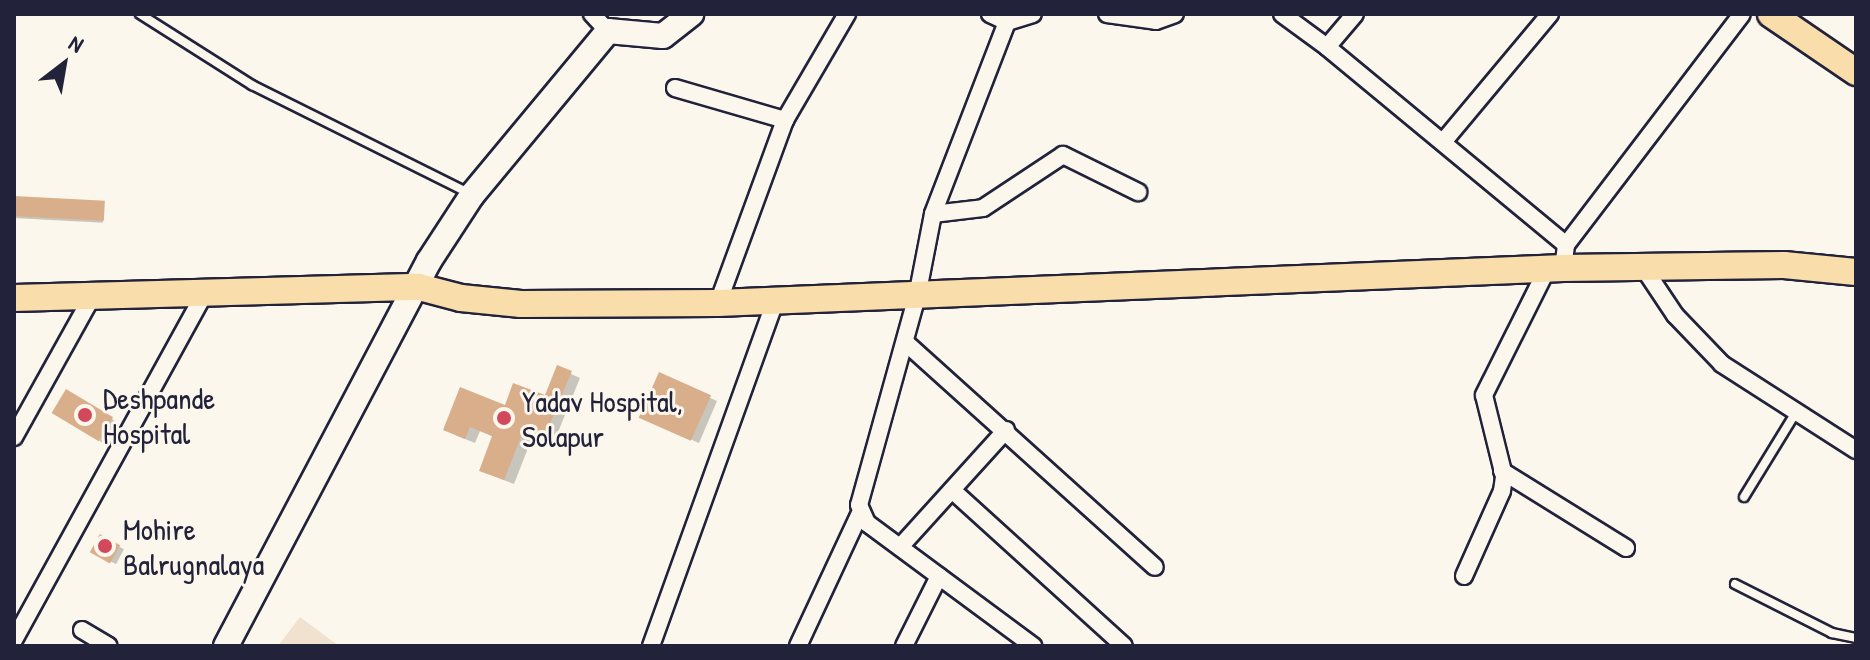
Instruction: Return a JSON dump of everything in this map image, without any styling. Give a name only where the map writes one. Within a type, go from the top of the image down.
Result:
[{"type":"main road","points":[[226,646],[443,237],[472,195],[600,22],[663,36],[691,14]]},
{"type":"main road","points":[[1771,14],[1856,72]]},
{"type":"main road","points":[[14,298],[419,287],[461,298],[521,304],[718,303],[917,296],[1558,261],[1643,267],[1784,265],[1856,272]]},
{"type":"street","points":[[718,303],[785,120],[847,14]]},
{"type":"street","points":[[990,14],[1007,22],[1033,14]]},
{"type":"street","points":[[1107,14],[1156,21],[1175,14]]},
{"type":"street","points":[[1282,14],[1443,142],[1558,261]]},
{"type":"street","points":[[1327,47],[1355,14]]},
{"type":"street","points":[[1443,142],[1550,14]]},
{"type":"street","points":[[1464,576],[1502,491],[1502,471],[1484,395],[1558,261],[1742,14]]},
{"type":"street","points":[[798,646],[859,515],[917,296],[933,214],[1007,22]]},
{"type":"street","points":[[675,88],[785,120]]},
{"type":"street","points":[[933,214],[983,208],[1063,155],[1138,192]]},
{"type":"street","points":[[1643,267],[1704,348],[1856,450]]},
{"type":"street","points":[[14,640],[206,291]]},
{"type":"street","points":[[14,437],[93,295]]},
{"type":"street","points":[[651,646],[775,301]]},
{"type":"street","points":[[905,342],[1155,567]]},
{"type":"street","points":[[900,547],[1006,430]]},
{"type":"street","points":[[1502,471],[1626,548]]},
{"type":"street","points":[[952,490],[1124,646]]},
{"type":"street","points":[[859,515],[1033,646]]},
{"type":"street","points":[[904,646],[939,576]]},
{"type":"street","points":[[14,603],[29,612]]},
{"type":"street","points":[[82,630],[109,646]]},
{"type":"lane","points":[[140,14],[252,85],[472,195]]},
{"type":"lane","points":[[1744,497],[1796,412]]},
{"type":"lane","points":[[1735,584],[1832,633],[1856,638]]},
{"type":"shaded area","points":[[300,617],[339,646],[278,646]]},
{"type":"building","points":[[14,196],[105,201],[104,221],[14,216]]},
{"type":"building","points":[[557,365],[572,371],[542,443],[522,434],[504,480],[479,471],[492,436],[470,427],[465,439],[443,430],[460,387],[505,405],[513,383],[545,395]]},
{"type":"building","points":[[659,372],[711,395],[691,441],[639,418]]},
{"type":"building","points":[[66,389],[113,417],[99,441],[52,413]]},
{"type":"building","points":[[100,534],[120,545],[110,564],[90,552]]},
{"type":"place","name":"Deshpande Hospital","points":[[85,415]]},
{"type":"place","name":"Yadav Hospital, Solapur","points":[[504,418]]},
{"type":"place","name":"Mohire Balrugnalaya","points":[[105,546]]}]
